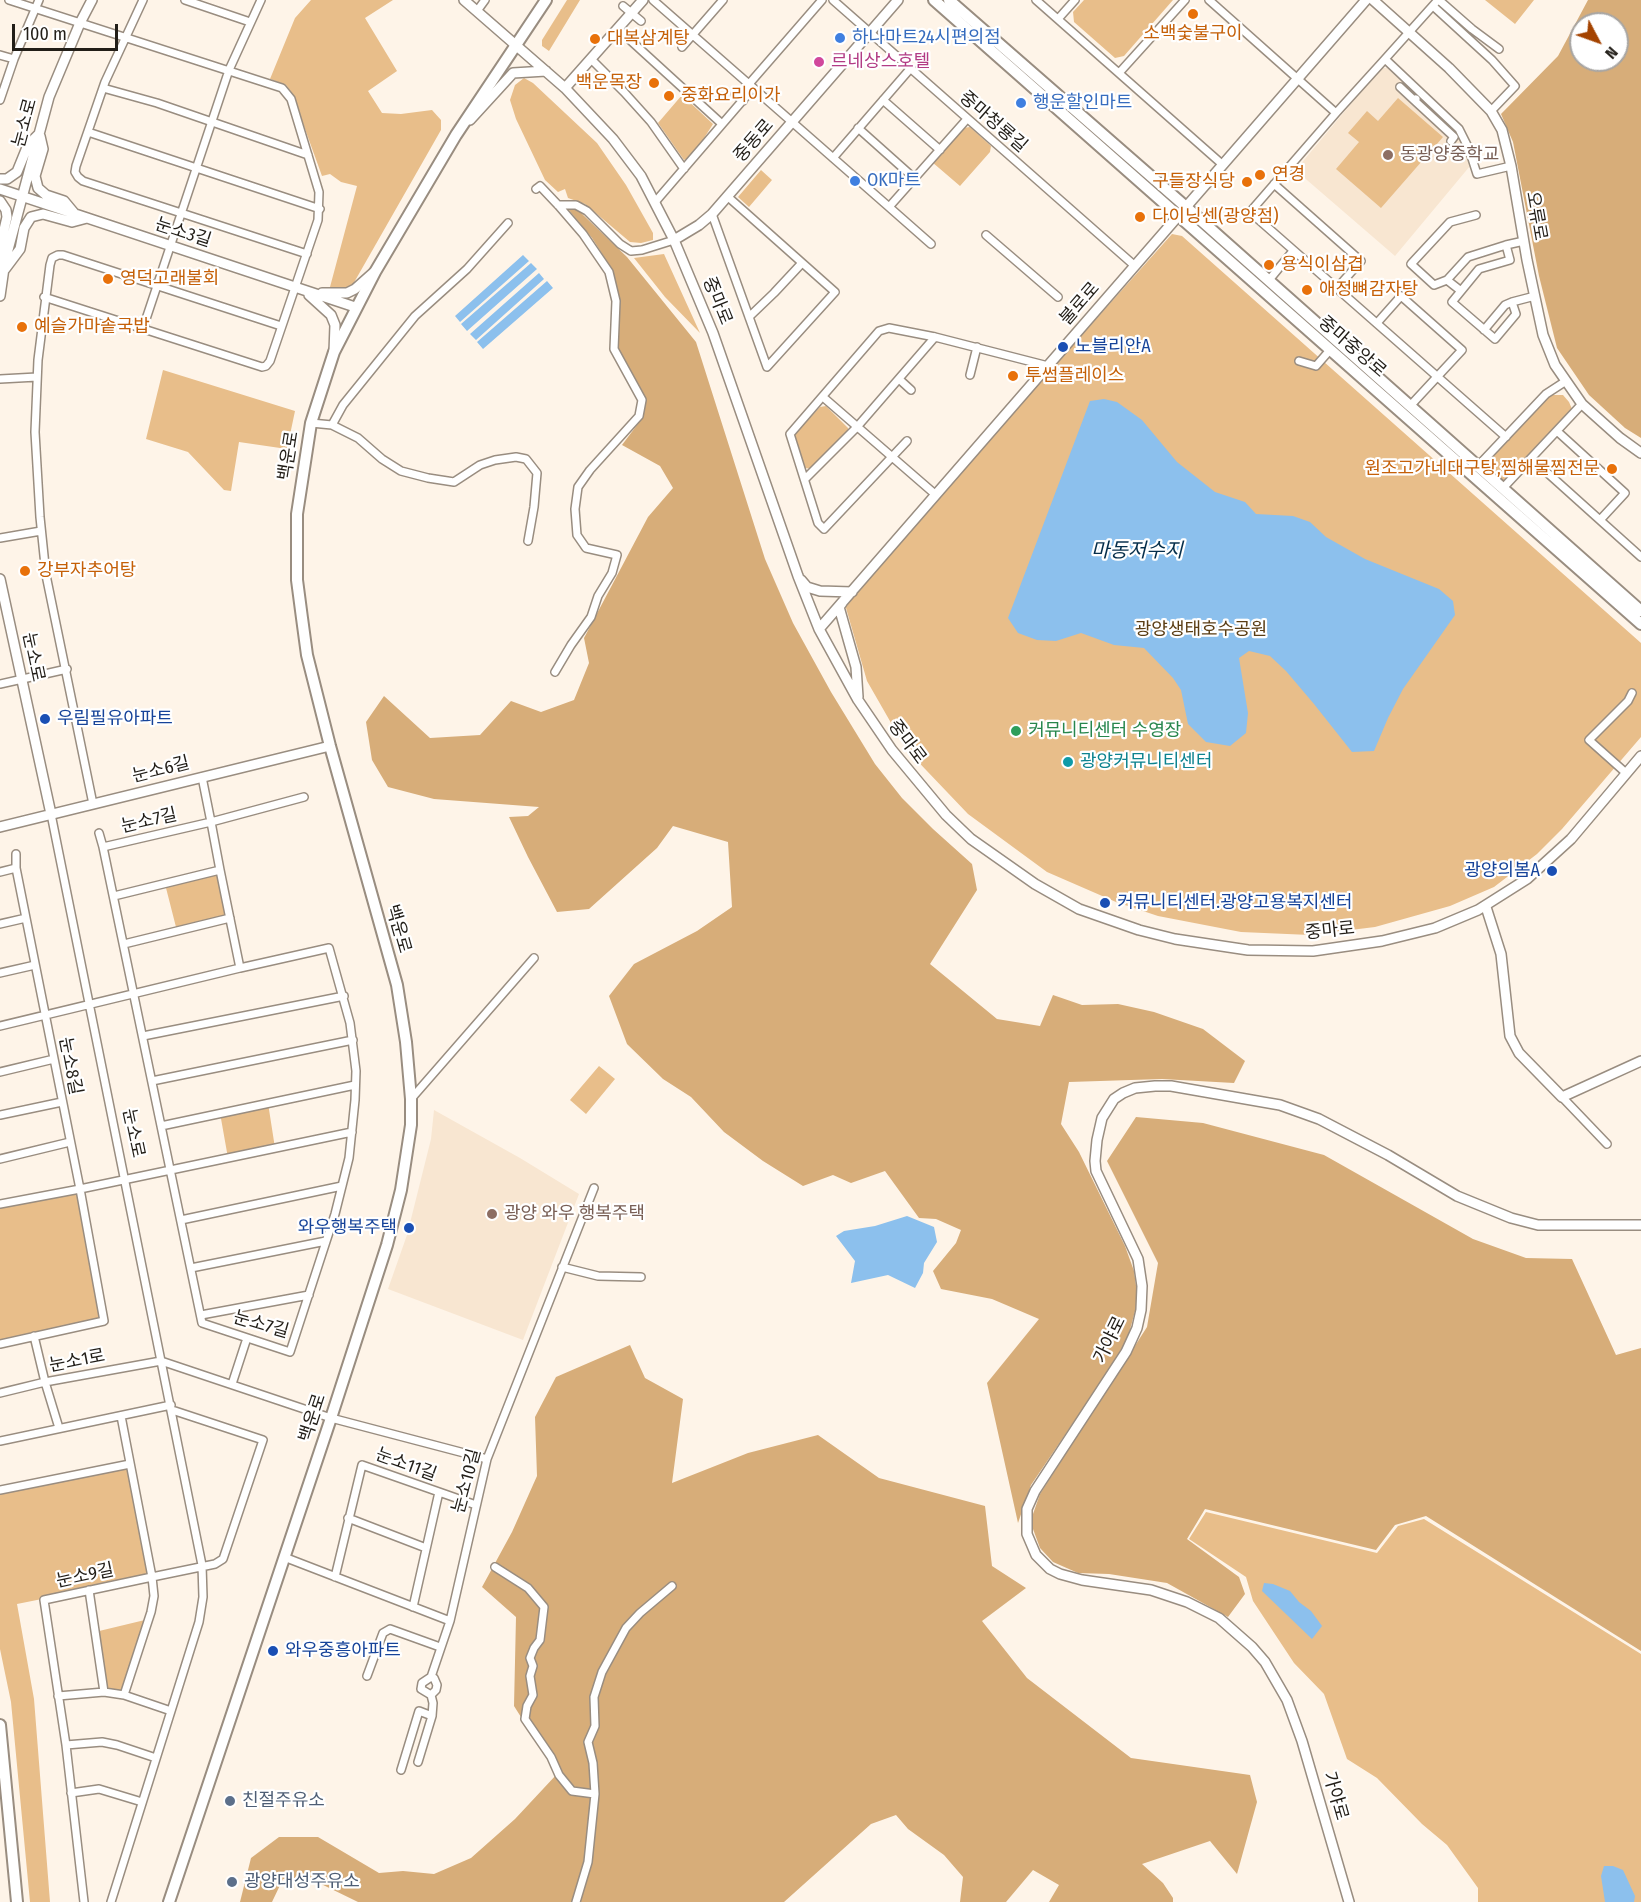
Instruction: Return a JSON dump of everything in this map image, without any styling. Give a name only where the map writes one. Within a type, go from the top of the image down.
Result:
[{"type":"main road","name":"백운로","points":[[169,1902],[387,1245],[401,1190],[411,1125],[406,1042],[397,985],[307,655],[297,580],[297,514],[311,423],[334,352],[375,272],[456,135],[546,0]]},
{"type":"main road","name":"중마중앙로","points":[[934,0],[1641,624]]},
{"type":"main road","name":"중마중앙로","points":[[949,0],[1269,280],[1641,611]]},
{"type":"main road","points":[[0,1725],[17,1902]]},
{"type":"street","points":[[9,0],[282,88],[291,99],[319,192],[318,220],[307,254],[270,361],[262,367],[44,297]]},
{"type":"street","points":[[0,100],[14,59],[39,0]]},
{"type":"street","name":"눈소로","points":[[0,296],[3,271],[49,97],[92,0]]},
{"type":"street","points":[[143,0],[124,37],[103,88],[75,172],[78,177],[83,181],[307,254]]},
{"type":"street","points":[[185,0],[249,22]]},
{"type":"street","points":[[143,328],[228,70],[261,0]]},
{"type":"street","name":"중마로","points":[[464,0],[565,88],[613,139],[641,176],[656,201],[674,240],[713,333],[798,576],[819,629],[858,700],[917,782],[946,815],[971,839],[1035,884],[1079,909],[1139,930],[1175,939],[1248,950],[1313,951],[1382,941],[1435,928],[1486,907],[1527,879],[1571,839],[1641,756]]},
{"type":"street","points":[[477,12],[485,0]]},
{"type":"street","points":[[565,88],[644,0]]},
{"type":"street","points":[[653,0],[931,244]]},
{"type":"street","points":[[682,47],[723,0]]},
{"type":"street","points":[[656,201],[749,93],[749,84],[822,0]]},
{"type":"street","name":"중마청룡길","points":[[833,0],[1135,266]]},
{"type":"street","name":"중동로","points":[[674,240],[712,214],[898,0]]},
{"type":"street","points":[[1036,0],[1223,165]]},
{"type":"street","points":[[1058,19],[1075,0]]},
{"type":"street","points":[[1119,73],[1185,0]]},
{"type":"street","points":[[1209,0],[1336,113]]},
{"type":"street","name":"불로로","points":[[819,629],[1366,0]]},
{"type":"street","name":"오류로","points":[[1373,0],[1409,31],[1491,111],[1502,130],[1543,335],[1555,365],[1582,404],[1641,453]]},
{"type":"street","points":[[1437,2],[1250,212],[1506,437]]},
{"type":"street","points":[[1437,2],[1500,49]]},
{"type":"street","points":[[1437,2],[1515,86],[1491,111]]},
{"type":"street","points":[[623,6],[641,21]]},
{"type":"street","points":[[618,29],[722,124]]},
{"type":"street","points":[[0,55],[14,59]]},
{"type":"street","points":[[591,59],[651,122],[684,169]]},
{"type":"street","points":[[1385,59],[1460,129],[1477,174],[1511,166]]},
{"type":"street","points":[[833,158],[910,69]]},
{"type":"street","points":[[456,135],[513,73],[546,71]]},
{"type":"street","points":[[1400,87],[1454,138],[1451,141]]},
{"type":"street","points":[[103,88],[211,121],[309,155]]},
{"type":"street","points":[[1415,100],[1422,93]]},
{"type":"street","points":[[735,94],[743,100]]},
{"type":"street","points":[[883,100],[940,150]]},
{"type":"street","points":[[889,207],[967,119]]},
{"type":"street","points":[[858,128],[914,178]]},
{"type":"street","points":[[88,132],[320,209]]},
{"type":"street","points":[[0,178],[7,179],[17,172],[28,146],[39,133]]},
{"type":"street","points":[[39,133],[43,149],[35,176],[38,188],[45,195],[63,201],[76,214]]},
{"type":"street","points":[[1274,184],[1361,261],[1337,288]]},
{"type":"street","points":[[536,189],[540,186],[558,205],[583,234],[609,272],[616,301],[614,349],[642,400],[639,416],[590,470],[578,487],[575,509],[577,535],[586,548],[617,555],[612,573],[598,596],[591,617],[555,672]]},
{"type":"street","name":"눈소3길","points":[[0,189],[355,308]]},
{"type":"street","points":[[712,214],[767,367],[835,292],[727,196]]},
{"type":"street","points":[[0,201],[6,210],[7,218],[0,247],[3,271]]},
{"type":"street","points":[[558,205],[576,205],[586,211],[620,244],[631,251],[674,240]]},
{"type":"street","points":[[3,271],[20,249],[24,228],[31,217],[43,214],[72,222],[88,218]]},
{"type":"street","points":[[1476,215],[1450,222],[1411,264],[1434,285],[1448,280],[1468,257],[1524,241]]},
{"type":"street","points":[[332,425],[343,405],[415,316],[467,269],[507,222]]},
{"type":"street","points":[[986,235],[1058,297]]},
{"type":"street","points":[[1506,245],[1510,260],[1479,269],[1452,302],[1495,339],[1516,314],[1512,302]]},
{"type":"street","points":[[1269,280],[1293,251]]},
{"type":"street","points":[[93,804],[46,575],[41,531],[35,432],[37,377],[44,297],[52,258],[58,255],[281,326]]},
{"type":"street","points":[[749,317],[802,263]]},
{"type":"street","points":[[334,352],[335,325],[331,315],[309,295],[310,293],[347,293],[375,272]]},
{"type":"street","points":[[1448,280],[1461,291]]},
{"type":"street","points":[[1377,324],[1401,296],[1462,350],[1410,406]]},
{"type":"street","points":[[1484,330],[1505,305],[1535,296]]},
{"type":"street","points":[[907,441],[824,530],[818,523],[790,434],[879,331],[889,328],[977,347],[1048,366]]},
{"type":"street","points":[[805,479],[857,427],[935,338]]},
{"type":"street","points":[[970,375],[977,347]]},
{"type":"street","points":[[1299,361],[1316,366],[1330,350]]},
{"type":"street","points":[[0,379],[37,377]]},
{"type":"street","points":[[899,379],[911,390]]},
{"type":"street","points":[[1478,466],[1546,394],[1566,381]]},
{"type":"street","points":[[823,397],[936,495]]},
{"type":"street","points":[[1503,488],[1582,404]]},
{"type":"street","points":[[311,423],[332,425],[358,438],[382,459],[401,471],[428,478],[454,482],[480,465],[495,460],[516,457],[526,459],[537,472],[528,541]]},
{"type":"street","points":[[1558,432],[1625,493],[1600,520]]},
{"type":"street","points":[[1532,459],[1641,556]]},
{"type":"street","points":[[0,538],[41,531]]},
{"type":"street","points":[[798,576],[807,587],[820,591],[852,592]]},
{"type":"street","name":"눈소로","points":[[0,579],[51,814],[161,1361]]},
{"type":"street","points":[[852,592],[839,607],[856,667],[858,700]]},
{"type":"street","points":[[0,684],[67,669]]},
{"type":"street","points":[[1626,773],[1589,740],[1628,701],[1632,693]]},
{"type":"street","name":"눈소6길","points":[[0,826],[330,746]]},
{"type":"street","points":[[0,1026],[240,968],[202,777]]},
{"type":"street","name":"눈소7길","points":[[240,968],[329,948],[344,996],[353,1040],[356,1085],[352,1132],[342,1186],[290,1352],[202,1323],[104,847],[304,797]]},
{"type":"street","points":[[99,833],[104,847]]},
{"type":"street","name":"눈소8길","points":[[16,854],[16,868],[104,1321],[34,1336]]},
{"type":"street","points":[[0,872],[16,868]]},
{"type":"street","points":[[114,896],[220,870]]},
{"type":"street","points":[[1486,907],[1501,954],[1510,1036],[1519,1053],[1607,1144]]},
{"type":"street","points":[[0,924],[26,918]]},
{"type":"street","points":[[124,944],[230,918]]},
{"type":"street","points":[[411,1099],[534,958]]},
{"type":"street","points":[[0,973],[35,965]]},
{"type":"street","points":[[143,1036],[344,996]]},
{"type":"street","points":[[152,1081],[353,1040]]},
{"type":"street","points":[[0,1072],[54,1059]]},
{"type":"street","points":[[1562,1097],[1641,1061]]},
{"type":"street","points":[[161,1126],[356,1085]]},
{"type":"street","name":"가야로","points":[[1349,1902],[1302,1741],[1287,1700],[1259,1655],[1219,1618],[1187,1602],[1151,1590],[1082,1580],[1050,1569],[1036,1556],[1027,1534],[1027,1509],[1035,1491],[1126,1352],[1137,1328],[1141,1310],[1142,1286],[1138,1259],[1096,1171],[1097,1140],[1102,1118],[1114,1099],[1123,1093],[1135,1088],[1155,1086],[1171,1086],[1280,1105],[1319,1119],[1395,1159],[1456,1196],[1504,1216],[1538,1225],[1641,1225]]},
{"type":"street","points":[[0,1115],[62,1101]]},
{"type":"street","points":[[0,1204],[352,1132]]},
{"type":"street","points":[[0,1159],[70,1142]]},
{"type":"street","points":[[181,1220],[342,1186]]},
{"type":"street","name":"눈소10길","points":[[431,1677],[450,1621],[487,1459],[594,1188]]},
{"type":"street","points":[[191,1268],[326,1241]]},
{"type":"street","points":[[562,1267],[598,1276],[642,1277]]},
{"type":"street","points":[[201,1315],[309,1295]]},
{"type":"street","points":[[0,1344],[34,1336],[59,1428]]},
{"type":"street","points":[[232,1384],[247,1338]]},
{"type":"street","points":[[161,1361],[331,1418],[487,1459]]},
{"type":"street","points":[[111,1902],[199,1622],[203,1597],[202,1566],[161,1361]]},
{"type":"street","name":"눈소1로","points":[[0,1394],[45,1382],[161,1361]]},
{"type":"street","points":[[0,1441],[172,1407]]},
{"type":"street","name":"눈소9길","points":[[84,1902],[66,1745],[44,1600],[220,1561],[225,1555],[263,1440],[172,1407]]},
{"type":"street","points":[[121,1416],[154,1596],[124,1695]]},
{"type":"street","points":[[0,1490],[130,1464]]},
{"type":"street","name":"눈소11길","points":[[335,1577],[362,1465],[440,1492],[413,1607]]},
{"type":"street","points":[[440,1492],[476,1505]]},
{"type":"street","points":[[348,1518],[426,1548]]},
{"type":"street","points":[[284,1557],[450,1621]]},
{"type":"street","points":[[495,1567],[528,1588],[544,1607],[540,1640],[530,1658],[533,1666],[530,1676],[532,1695],[526,1706],[525,1719],[551,1757],[559,1776],[572,1791],[595,1794]]},
{"type":"street","points":[[576,1902],[588,1862],[595,1794],[593,1763],[588,1742],[595,1725],[594,1697],[602,1672],[626,1628],[672,1586]]},
{"type":"street","points":[[89,1590],[104,1692]]},
{"type":"street","points":[[367,1676],[383,1633],[390,1629],[440,1647]]},
{"type":"street","points":[[418,1762],[432,1716],[431,1695],[437,1685],[431,1677],[422,1683],[421,1689],[431,1695]]},
{"type":"street","points":[[58,1696],[104,1692],[124,1695],[171,1711]]},
{"type":"street","points":[[401,1770],[418,1711],[432,1716]]},
{"type":"street","points":[[66,1745],[102,1742],[117,1744],[156,1758]]},
{"type":"street","points":[[71,1793],[99,1789],[142,1802]]},
{"type":"shaded area","points":[[1588,0],[1641,0],[1641,438],[1625,428],[1589,395],[1557,348],[1539,276],[1513,142],[1501,114],[1558,56],[1569,35],[1569,72],[1629,72],[1629,12],[1582,12]]},
{"type":"shaded area","name":"동광양중학교","points":[[1381,68],[1387,68],[1446,121],[1463,145],[1470,166],[1395,256],[1300,174],[1299,166]]},
{"type":"shaded area","points":[[568,209],[578,210],[627,257],[696,342],[765,559],[793,623],[831,692],[875,764],[902,798],[972,864],[977,890],[930,964],[997,1019],[1040,1026],[1053,995],[1082,1005],[1118,1004],[1154,1012],[1203,1029],[1245,1061],[1234,1083],[1162,1079],[1069,1082],[1061,1124],[1079,1152],[1125,1246],[1134,1271],[1138,1300],[1128,1337],[1113,1364],[1031,1485],[1018,1523],[987,1383],[1039,1319],[992,1299],[941,1289],[933,1271],[956,1243],[961,1230],[936,1219],[919,1218],[885,1171],[851,1183],[833,1175],[803,1186],[763,1161],[724,1132],[691,1097],[663,1079],[627,1044],[609,996],[634,964],[697,931],[732,907],[728,842],[673,826],[657,848],[589,909],[557,912],[509,817],[528,816],[539,807],[434,799],[388,787],[372,760],[366,722],[384,696],[430,738],[480,735],[511,701],[541,712],[574,700],[589,663],[584,638],[648,517],[673,488],[660,466],[622,445],[643,417],[645,398],[617,348],[620,302],[613,271],[592,238]]},
{"type":"shaded area","name":"광양 와우 행복주택","points":[[434,1110],[579,1194],[523,1340],[388,1289],[407,1235],[431,1139]]},
{"type":"shaded area","points":[[1136,1117],[1203,1123],[1324,1155],[1473,1239],[1526,1258],[1572,1259],[1616,1355],[1641,1348],[1641,1651],[1426,1516],[1395,1525],[1376,1550],[1205,1509],[1187,1539],[1239,1577],[1245,1594],[1228,1617],[1167,1583],[1109,1574],[1078,1573],[1053,1562],[1040,1548],[1033,1529],[1033,1514],[1040,1494],[1147,1327],[1158,1263],[1107,1161]]},
{"type":"shaded area","points":[[630,1345],[645,1378],[683,1399],[672,1483],[748,1453],[818,1435],[879,1478],[985,1506],[992,1566],[1026,1588],[982,1621],[1027,1678],[1131,1758],[1250,1775],[1257,1802],[1237,1874],[1210,1841],[1142,1864],[1163,1883],[1173,1898],[1173,1902],[1049,1902],[1059,1885],[1033,1870],[1006,1902],[960,1902],[963,1877],[944,1855],[908,1829],[896,1815],[871,1824],[784,1902],[358,1902],[317,1882],[283,1879],[272,1902],[240,1902],[251,1858],[279,1837],[318,1837],[379,1873],[403,1871],[434,1874],[471,1858],[515,1819],[557,1774],[514,1706],[516,1617],[482,1587],[512,1532],[537,1476],[535,1417],[556,1377]]},
{"type":"green space","points":[[311,0],[393,0],[365,18],[397,71],[368,91],[382,113],[401,114],[432,110],[441,120],[441,130],[352,286],[344,290],[330,287],[357,186],[341,182],[330,174],[322,176],[292,93],[286,85],[270,79],[295,18]]},
{"type":"green space","points":[[567,0],[580,0],[549,51],[542,46],[542,40]]},
{"type":"green space","points":[[1084,0],[1173,0],[1124,56],[1115,58],[1074,22],[1073,12]]},
{"type":"green space","points":[[1485,0],[1534,0],[1515,24]]},
{"type":"green space","points":[[524,78],[533,83],[597,143],[626,185],[653,233],[653,240],[641,243],[630,242],[585,204],[568,198],[565,189],[558,192],[545,180],[516,119],[510,100],[515,85]]},
{"type":"green space","points":[[682,95],[713,124],[699,146],[689,158],[684,160],[658,123]]},
{"type":"green space","points":[[1398,98],[1443,137],[1381,208],[1336,169],[1359,142],[1348,133],[1367,111],[1378,121]]},
{"type":"green space","points":[[970,127],[991,146],[990,152],[960,186],[932,162],[963,128]]},
{"type":"green space","points":[[761,170],[772,180],[749,207],[738,197]]},
{"type":"green space","name":"광양생태호수공원","points":[[1172,234],[1182,236],[1641,643],[1641,737],[1562,829],[1537,854],[1494,887],[1450,906],[1375,927],[1310,935],[1241,932],[1158,916],[1116,902],[1047,872],[968,814],[906,749],[867,681],[844,601]]},
{"type":"green space","points":[[664,254],[700,333],[665,297],[634,258]]},
{"type":"green space","points":[[163,370],[295,411],[287,449],[239,442],[231,491],[224,490],[188,452],[146,439]]},
{"type":"green space","points":[[1551,395],[1563,395],[1572,409],[1543,439],[1504,486],[1481,465]]},
{"type":"green space","points":[[826,406],[848,428],[848,433],[812,469],[805,468],[794,435],[820,407]]},
{"type":"green space","points":[[220,870],[230,918],[177,931],[165,884]]},
{"type":"green space","points":[[599,1066],[615,1079],[586,1114],[570,1100]]},
{"type":"green space","points":[[268,1103],[275,1148],[228,1158],[220,1113]]},
{"type":"green space","points":[[80,1189],[104,1321],[0,1344],[0,1204]]},
{"type":"green space","points":[[130,1464],[152,1577],[17,1604],[34,1699],[50,1902],[30,1902],[11,1702],[0,1649],[0,1490]]},
{"type":"green space","points":[[1206,1512],[1377,1553],[1398,1526],[1424,1519],[1641,1654],[1641,1902],[1478,1902],[1478,1888],[1447,1845],[1422,1824],[1377,1778],[1347,1759],[1324,1694],[1294,1663],[1253,1601],[1246,1577],[1189,1539]]},
{"type":"green space","points":[[149,1619],[124,1695],[104,1692],[95,1632]]},
{"type":"water","points":[[523,255],[529,261],[460,322],[455,316]]},
{"type":"water","points":[[531,263],[537,269],[467,331],[461,324]]},
{"type":"water","points":[[539,273],[544,279],[476,340],[470,334]]},
{"type":"water","points":[[547,281],[553,288],[483,349],[477,342]]},
{"type":"water","name":"마동저수지","points":[[1104,399],[1117,402],[1142,420],[1177,462],[1215,492],[1245,502],[1256,514],[1293,516],[1310,522],[1326,537],[1365,559],[1439,589],[1453,601],[1455,615],[1403,689],[1374,751],[1352,752],[1286,671],[1270,656],[1249,651],[1239,658],[1248,713],[1246,733],[1230,746],[1206,742],[1188,724],[1181,690],[1173,678],[1144,648],[1114,645],[1081,633],[1056,641],[1037,640],[1018,633],[1008,618],[1090,401]]},
{"type":"water","points":[[907,1216],[934,1227],[937,1242],[924,1263],[923,1273],[915,1288],[888,1275],[851,1283],[855,1261],[836,1236],[844,1231],[875,1226]]},
{"type":"water","points":[[1264,1583],[1290,1591],[1311,1611],[1322,1626],[1312,1639],[1262,1591]]},
{"type":"water","points":[[1604,1866],[1613,1866],[1623,1870],[1635,1896],[1634,1902],[1605,1902],[1601,1876]]},
{"type":"place","name":"소백숯불구이","points":[[1193,14]]},
{"type":"place","name":"하나마트24시편의점","points":[[840,38]]},
{"type":"place","name":"대복삼계탕","points":[[595,39]]},
{"type":"place","name":"르네상스호텔","points":[[819,62]]},
{"type":"place","name":"백운목장","points":[[654,83]]},
{"type":"place","name":"중화요리이가","points":[[669,96]]},
{"type":"place","name":"행운할인마트","points":[[1021,103]]},
{"type":"place","name":"동광양중학교","points":[[1388,155]]},
{"type":"place","name":"연경","points":[[1260,175]]},
{"type":"place","name":"OK마트","points":[[855,181]]},
{"type":"place","name":"구들장식당","points":[[1247,182]]},
{"type":"place","name":"다이닝센(광양점)","points":[[1140,217]]},
{"type":"place","name":"용식이삼겹","points":[[1269,265]]},
{"type":"place","name":"영덕고래불회","points":[[108,279]]},
{"type":"place","name":"애정뼈감자탕","points":[[1307,290]]},
{"type":"place","name":"예슬가마솥국밥","points":[[22,327]]},
{"type":"place","name":"노블리안A","points":[[1063,347]]},
{"type":"place","name":"투썸플레이스","points":[[1013,376]]},
{"type":"place","name":"원조고가네대구탕,찜해물찜전문","points":[[1612,469]]},
{"type":"place","name":"강부자추어탕","points":[[25,571]]},
{"type":"place","name":"우림필유아파트","points":[[45,719]]},
{"type":"place","name":"커뮤니티센터 수영장","points":[[1016,731]]},
{"type":"place","name":"광양커뮤니티센터","points":[[1068,762]]},
{"type":"place","name":"광양의봄A","points":[[1552,871]]},
{"type":"place","name":"커뮤니티센터.광양고용복지센터","points":[[1105,903]]},
{"type":"place","name":"광양 와우 행복주택","points":[[492,1214]]},
{"type":"place","name":"와우행복주택","points":[[409,1228]]},
{"type":"place","name":"와우중흥아파트","points":[[273,1651]]},
{"type":"place","name":"친절주유소","points":[[230,1801]]},
{"type":"place","name":"광양대성주유소","points":[[232,1882]]}]
